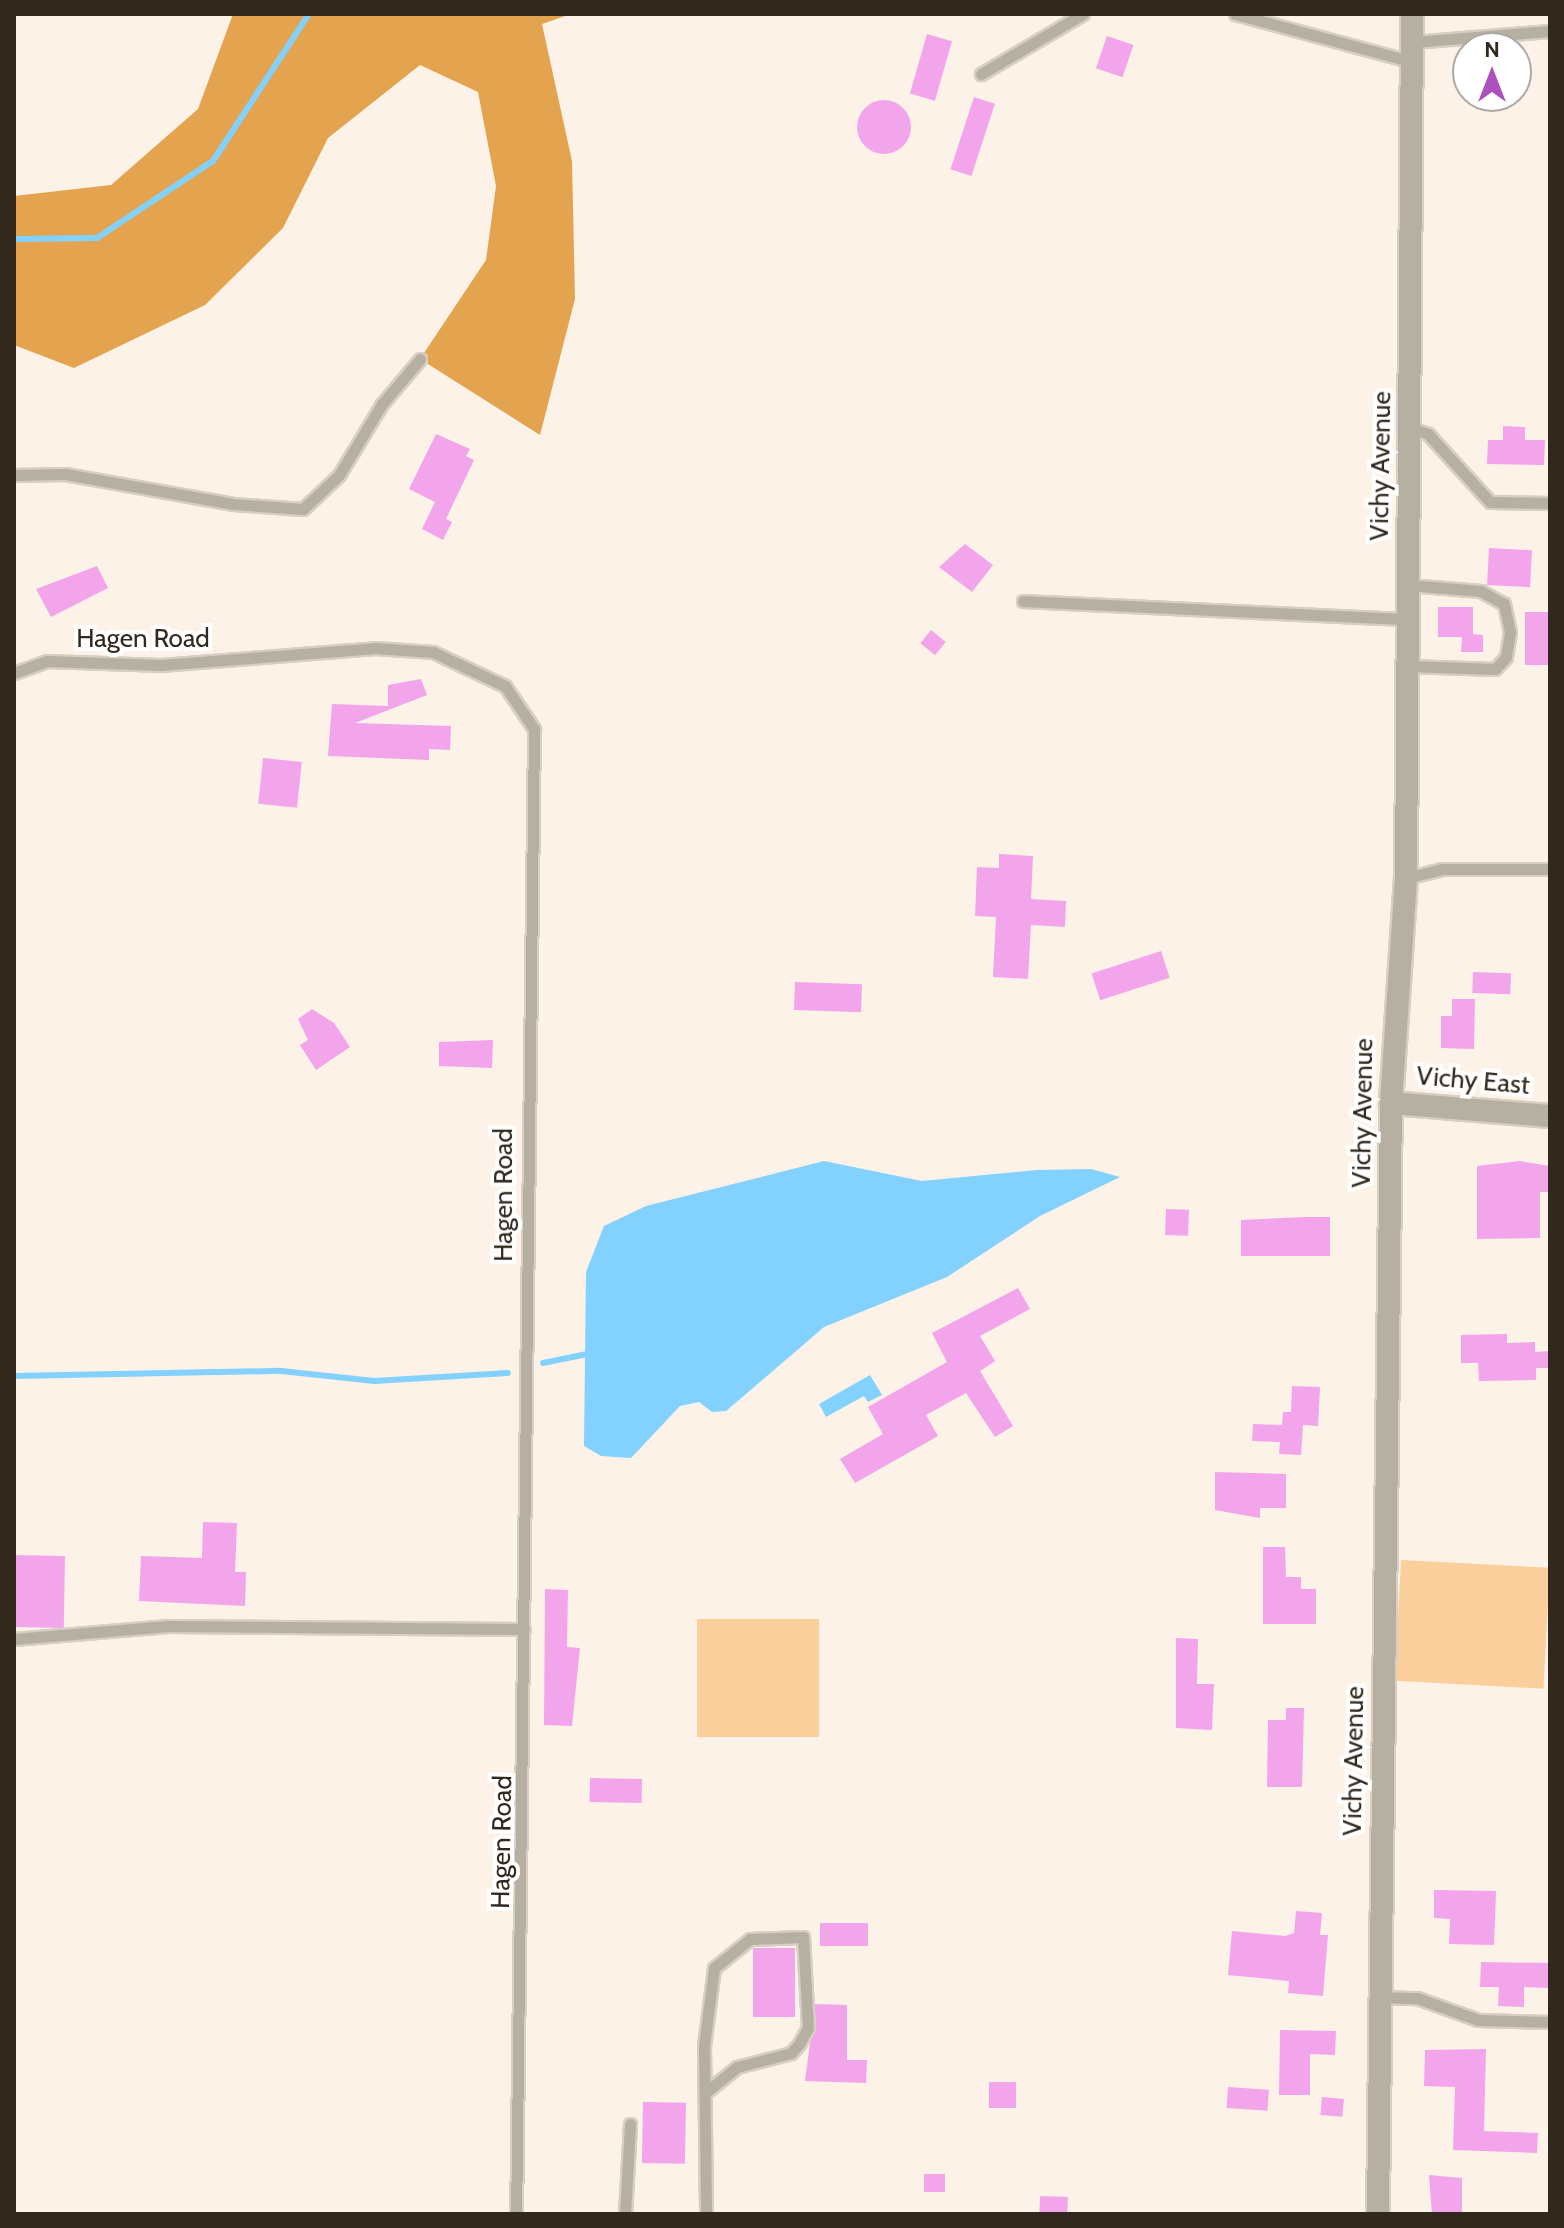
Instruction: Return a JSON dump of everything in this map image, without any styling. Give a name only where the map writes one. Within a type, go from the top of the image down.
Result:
[{"type":"street","name":"Vichy Avenue","points":[[1378,2214],[1391,1103],[1406,878],[1412,14]]},
{"type":"street","name":"Vichy East","points":[[1391,1103],[1550,1116]]},
{"type":"lane","points":[[981,74],[1083,14]]},
{"type":"lane","points":[[1235,14],[1413,52],[1550,31]]},
{"type":"lane","points":[[14,475],[65,474],[233,504],[303,509],[339,475],[382,404],[420,359]]},
{"type":"lane","points":[[1410,428],[1428,434],[1490,502],[1550,503]]},
{"type":"lane","points":[[1408,585],[1481,591],[1504,604],[1510,632],[1506,657],[1495,669],[1408,666]]},
{"type":"lane","points":[[1023,601],[1408,619]]},
{"type":"lane","name":"Hagen Road","points":[[14,673],[47,661],[161,665],[389,649],[433,652],[482,672],[524,709],[534,729],[516,2214]]},
{"type":"lane","points":[[1406,878],[1441,869],[1550,869]]},
{"type":"lane","points":[[14,1639],[168,1626],[524,1629]]},
{"type":"lane","points":[[705,2093],[737,2067],[791,2053],[799,2044],[808,2028],[803,1937],[750,1939],[714,1968],[706,2004],[705,2093],[706,2214]]},
{"type":"lane","points":[[1380,1997],[1417,1998],[1478,2020],[1550,2022]]},
{"type":"lane","points":[[625,2214],[630,2124]]},
{"type":"shaded area","points":[[233,14],[571,14],[542,24],[572,161],[575,299],[540,435],[420,359],[486,260],[496,186],[478,92],[420,65],[328,138],[283,228],[205,305],[74,368],[14,345],[14,196],[111,185],[198,109]]},
{"type":"shaded area","points":[[1401,1560],[1550,1568],[1543,1689],[1395,1681]]},
{"type":"shaded area","points":[[697,1619],[819,1619],[819,1737],[697,1737]]},
{"type":"water","points":[[824,1161],[922,1181],[1037,1170],[1091,1169],[1120,1177],[1040,1216],[947,1277],[824,1327],[726,1411],[712,1412],[699,1402],[680,1406],[631,1458],[601,1456],[584,1446],[586,1272],[604,1226],[646,1206]]},
{"type":"water","points":[[870,1375],[882,1395],[868,1402],[864,1396],[826,1417],[819,1404]]},
{"type":"building","points":[[927,34],[952,41],[935,101],[910,94]]},
{"type":"building","points":[[1107,36],[1133,45],[1122,77],[1096,68]]},
{"type":"building","points":[[974,97],[995,104],[971,176],[951,169]]},
{"type":"building","points":[[884,100],[903,108],[911,127],[903,146],[884,154],[865,146],[857,127],[865,108]]},
{"type":"building","points":[[1503,426],[1525,427],[1525,440],[1545,440],[1544,465],[1487,464],[1488,440],[1503,440]]},
{"type":"building","points":[[436,434],[470,449],[466,456],[474,460],[446,519],[452,522],[443,540],[422,529],[435,502],[409,489]]},
{"type":"building","points":[[965,544],[993,565],[972,592],[939,567]]},
{"type":"building","points":[[1489,548],[1532,550],[1530,587],[1487,585]]},
{"type":"building","points":[[97,566],[108,588],[51,617],[36,589]]},
{"type":"building","points":[[1438,607],[1473,607],[1473,634],[1483,635],[1483,652],[1461,652],[1462,637],[1438,637]]},
{"type":"building","points":[[1525,612],[1550,612],[1550,665],[1525,665]]},
{"type":"building","points":[[931,630],[946,642],[935,655],[920,643]]},
{"type":"building","points":[[421,679],[427,695],[355,723],[451,726],[450,750],[429,749],[429,760],[328,756],[332,704],[388,706],[388,685]]},
{"type":"building","points":[[263,758],[302,762],[297,808],[258,804]]},
{"type":"building","points":[[999,854],[1033,856],[1031,899],[1066,901],[1065,927],[1031,925],[1028,979],[993,977],[996,917],[975,916],[977,867],[999,868]]},
{"type":"building","points":[[1161,951],[1170,978],[1100,1000],[1092,974]]},
{"type":"building","points":[[1473,972],[1511,973],[1510,994],[1472,993]]},
{"type":"building","points":[[795,982],[862,984],[861,1012],[794,1010]]},
{"type":"building","points":[[1452,999],[1475,999],[1474,1049],[1441,1048],[1441,1016],[1452,1016]]},
{"type":"building","points":[[312,1009],[334,1023],[350,1047],[316,1070],[300,1045],[308,1040],[298,1019]]},
{"type":"building","points":[[493,1040],[492,1068],[439,1066],[439,1042]]},
{"type":"building","points":[[1520,1161],[1550,1166],[1550,1192],[1540,1192],[1540,1238],[1477,1239],[1477,1166]]},
{"type":"building","points":[[1166,1209],[1189,1210],[1188,1236],[1165,1235]]},
{"type":"building","points":[[1330,1217],[1330,1256],[1241,1256],[1241,1220]]},
{"type":"building","points":[[1018,1288],[1030,1309],[980,1336],[995,1361],[980,1371],[1013,1426],[995,1437],[966,1393],[926,1415],[938,1436],[855,1483],[840,1459],[883,1434],[868,1407],[947,1362],[932,1333]]},
{"type":"building","points":[[1507,1334],[1507,1343],[1535,1342],[1535,1352],[1550,1351],[1550,1368],[1536,1368],[1536,1380],[1479,1381],[1478,1363],[1461,1363],[1461,1335]]},
{"type":"building","points":[[1292,1386],[1320,1387],[1318,1426],[1303,1425],[1301,1455],[1279,1454],[1280,1442],[1252,1441],[1253,1424],[1282,1425],[1283,1412],[1291,1412]]},
{"type":"building","points":[[1215,1472],[1286,1474],[1286,1508],[1260,1508],[1260,1518],[1215,1510]]},
{"type":"building","points":[[203,1522],[237,1523],[235,1572],[246,1572],[245,1606],[139,1601],[141,1556],[202,1558]]},
{"type":"building","points":[[1263,1547],[1285,1547],[1286,1577],[1301,1577],[1301,1589],[1316,1589],[1316,1624],[1263,1624]]},
{"type":"building","points":[[14,1555],[65,1556],[64,1628],[14,1627]]},
{"type":"building","points":[[545,1589],[568,1590],[567,1647],[580,1648],[572,1726],[544,1725]]},
{"type":"building","points":[[1176,1638],[1198,1639],[1197,1684],[1214,1684],[1212,1730],[1176,1728]]},
{"type":"building","points":[[1286,1708],[1304,1708],[1302,1787],[1267,1787],[1268,1720],[1286,1720]]},
{"type":"building","points":[[590,1778],[642,1779],[642,1803],[590,1802]]},
{"type":"building","points":[[1434,1890],[1496,1891],[1494,1945],[1449,1944],[1450,1919],[1434,1918]]},
{"type":"building","points":[[1296,1911],[1322,1913],[1320,1935],[1328,1935],[1323,1996],[1288,1993],[1289,1981],[1228,1975],[1232,1931],[1285,1936],[1294,1933]]},
{"type":"building","points":[[820,1923],[868,1923],[868,1946],[820,1946]]},
{"type":"building","points":[[753,1948],[795,1948],[795,2017],[753,2017]]},
{"type":"building","points":[[1481,1962],[1550,1963],[1550,1988],[1524,1987],[1524,2007],[1498,2006],[1499,1987],[1480,1987]]},
{"type":"building","points":[[815,2004],[847,2005],[847,2060],[867,2060],[866,2083],[805,2081]]},
{"type":"building","points":[[1280,2030],[1336,2031],[1335,2055],[1310,2054],[1310,2095],[1279,2095]]},
{"type":"building","points":[[1486,2049],[1484,2131],[1538,2133],[1537,2153],[1453,2150],[1455,2087],[1424,2086],[1425,2050]]},
{"type":"building","points":[[989,2082],[1016,2082],[1016,2108],[989,2108]]},
{"type":"building","points":[[1228,2087],[1269,2090],[1267,2111],[1227,2108]]},
{"type":"building","points":[[1322,2097],[1344,2099],[1342,2117],[1320,2115]]},
{"type":"building","points":[[643,2102],[686,2103],[685,2164],[642,2163]]},
{"type":"building","points":[[924,2174],[945,2174],[945,2192],[924,2192]]},
{"type":"building","points":[[1429,2175],[1462,2178],[1462,2214],[1432,2214]]},
{"type":"building","points":[[1040,2196],[1068,2197],[1067,2214],[1039,2214]]},
{"type":"waterway","points":[[14,239],[97,238],[213,161],[309,14]]},
{"type":"waterway","points":[[543,1363],[587,1354]]},
{"type":"waterway","points":[[14,1376],[281,1371],[374,1381],[508,1373]]}]
